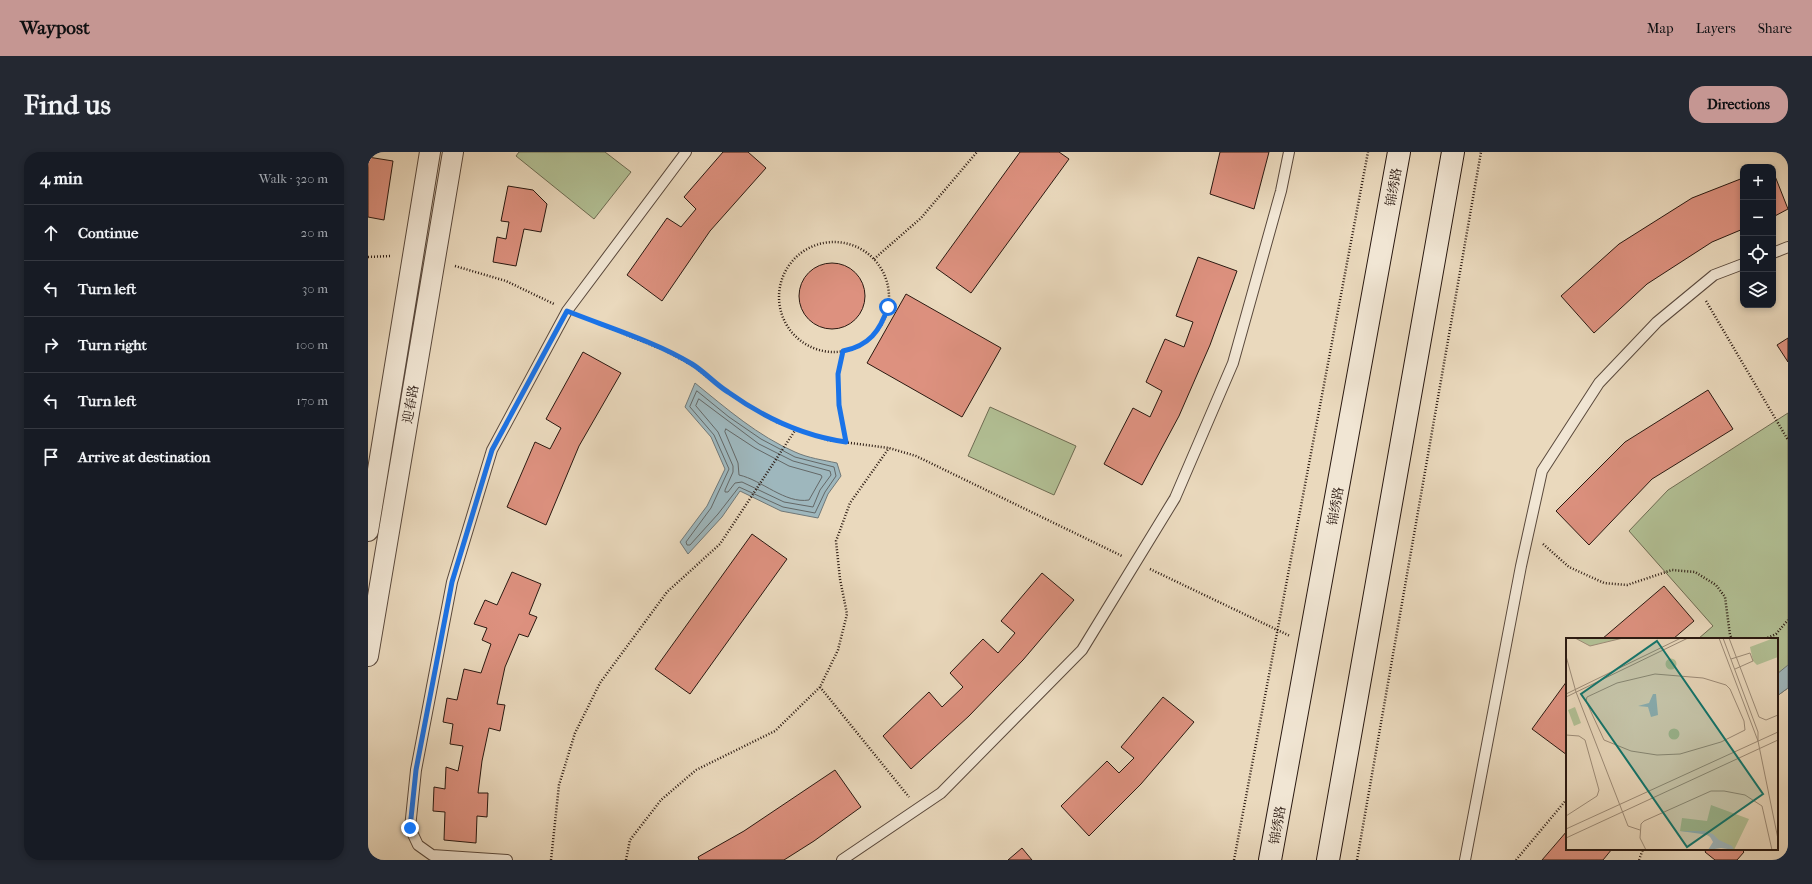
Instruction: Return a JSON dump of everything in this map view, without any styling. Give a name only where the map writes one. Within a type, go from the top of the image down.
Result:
[{"type":"main road","name":"锦绣路","points":[[1270,860],[1400,152]]},
{"type":"main road","points":[[1328,860],[1453,152]]},
{"type":"street","name":"迎春路","points":[[368,531],[430,152]]},
{"type":"street","name":"迎春路","points":[[368,656],[453,152]]},
{"type":"lane","points":[[506,860],[432,855],[418,845],[410,828],[416,770],[452,582],[492,450],[567,311],[686,152]]},
{"type":"lane","points":[[842,860],[941,793],[1082,650],[1175,498],[1233,363],[1280,191],[1288,152]]},
{"type":"lane","points":[[1776,252],[1788,247]]},
{"type":"lane","points":[[1465,860],[1542,472],[1599,382],[1657,322],[1698,288],[1714,275],[1740,265]]},
{"type":"path","points":[[874,259],[921,218],[977,152]]},
{"type":"path","points":[[1234,860],[1368,152]]},
{"type":"path","points":[[1357,860],[1481,152]]},
{"type":"path","points":[[827,242],[844,242],[861,248],[874,259],[884,273],[889,290],[888,307],[883,324],[871,339],[854,349],[843,351],[835,353],[816,350],[800,341],[787,327],[780,309],[779,290],[785,271],[796,257],[810,247],[827,242]]},
{"type":"path","points":[[435,261],[506,281],[567,311],[664,350],[692,365],[728,393],[776,422],[828,440],[889,448],[916,456],[1136,563],[1277,630],[1310,644]]},
{"type":"path","points":[[1698,288],[1788,440]]},
{"type":"path","points":[[843,351],[838,374],[839,405],[846,442]]},
{"type":"path","points":[[551,860],[559,784],[575,733],[600,683],[667,592],[720,544],[796,429]]},
{"type":"path","points":[[626,860],[630,840],[661,800],[696,770],[776,731],[820,687],[838,650],[847,614],[840,579],[836,541],[850,503],[889,448]]},
{"type":"path","points":[[1529,532],[1569,567],[1604,583],[1627,586],[1672,570],[1695,572],[1716,585],[1725,597],[1732,638]]},
{"type":"path","points":[[1767,638],[1776,634],[1788,620]]},
{"type":"path","points":[[820,687],[919,808]]},
{"type":"path","points":[[1516,860],[1566,800]]},
{"type":"path","points":[[1639,860],[1643,850]]},
{"type":"green space","points":[[519,152],[605,152],[631,172],[594,219],[516,156]]},
{"type":"green space","points":[[990,407],[1076,446],[1054,495],[968,456]]},
{"type":"green space","points":[[1788,413],[1788,688],[1778,695],[1778,638],[1699,638],[1713,626],[1629,531],[1668,490]]},
{"type":"water","points":[[695,383],[743,421],[781,446],[816,459],[837,463],[841,476],[828,494],[818,518],[781,511],[740,491],[722,517],[688,554],[680,542],[707,506],[725,469],[711,437],[685,407]]},
{"type":"water","points":[[1788,665],[1788,688],[1778,695],[1778,673]]},
{"type":"building","points":[[723,152],[748,152],[766,168],[710,231],[662,301],[627,275],[667,218],[681,227],[696,209],[684,197]]},
{"type":"building","points":[[1020,152],[1059,152],[1069,159],[971,293],[936,268]]},
{"type":"building","points":[[1220,152],[1269,152],[1254,209],[1210,194]]},
{"type":"building","points":[[368,157],[393,161],[384,220],[368,217]]},
{"type":"building","points":[[1740,179],[1740,230],[1712,242],[1647,284],[1594,333],[1561,296],[1619,244],[1692,198]]},
{"type":"building","points":[[1776,179],[1788,209],[1776,215]]},
{"type":"building","points":[[508,186],[533,190],[547,204],[541,232],[524,229],[516,266],[493,262],[497,237],[506,239],[509,222],[501,221]]},
{"type":"building","points":[[1198,257],[1237,271],[1210,345],[1179,416],[1142,485],[1104,464],[1133,408],[1150,417],[1162,391],[1146,382],[1165,339],[1184,347],[1193,322],[1176,316]]},
{"type":"building","points":[[832,263],[844,266],[855,273],[862,284],[865,296],[862,308],[855,319],[844,326],[832,329],[820,326],[809,319],[802,308],[799,296],[802,284],[809,273],[820,266]]},
{"type":"building","points":[[906,294],[1001,348],[962,417],[867,363]]},
{"type":"building","points":[[1788,338],[1788,362],[1777,345]]},
{"type":"building","points":[[583,352],[621,373],[579,446],[546,525],[507,507],[535,442],[550,449],[561,428],[546,419]]},
{"type":"building","points":[[1708,390],[1733,429],[1652,479],[1589,545],[1556,511],[1625,442]]},
{"type":"building","points":[[752,534],[787,559],[690,694],[655,669]]},
{"type":"building","points":[[512,572],[541,584],[529,614],[537,617],[528,637],[519,634],[505,667],[497,704],[505,705],[500,731],[489,728],[482,761],[478,793],[488,793],[487,817],[477,816],[476,843],[444,840],[445,812],[433,811],[434,787],[445,789],[446,767],[458,771],[463,746],[450,744],[453,724],[443,722],[447,698],[457,700],[464,669],[481,673],[491,644],[482,640],[487,628],[474,624],[485,600],[497,605]]},
{"type":"building","points":[[1042,573],[1074,600],[1023,660],[969,716],[911,769],[883,736],[929,692],[942,707],[963,687],[950,673],[983,639],[998,653],[1015,633],[1001,621]]},
{"type":"building","points":[[1664,586],[1694,621],[1674,638],[1603,638]]},
{"type":"building","points":[[1566,682],[1566,754],[1532,729]]},
{"type":"building","points":[[1163,697],[1194,722],[1141,784],[1089,836],[1061,806],[1107,761],[1119,773],[1134,758],[1121,747]]},
{"type":"building","points":[[835,770],[861,807],[814,841],[784,860],[699,860],[698,857],[744,831]]},
{"type":"building","points":[[1566,832],[1566,850],[1611,850],[1603,860],[1542,860]]},
{"type":"building","points":[[1022,848],[1032,860],[1008,860]]},
{"type":"building","points":[[1706,850],[1742,850],[1744,852],[1737,860],[1715,860],[1705,852]]},
{"type":"route","points":[[410,828],[416,770],[452,582],[492,450],[567,311],[664,350],[692,365],[728,393],[776,422],[828,440],[846,442],[839,405],[838,374],[843,351],[854,349],[871,339],[883,324],[888,307]]}]
